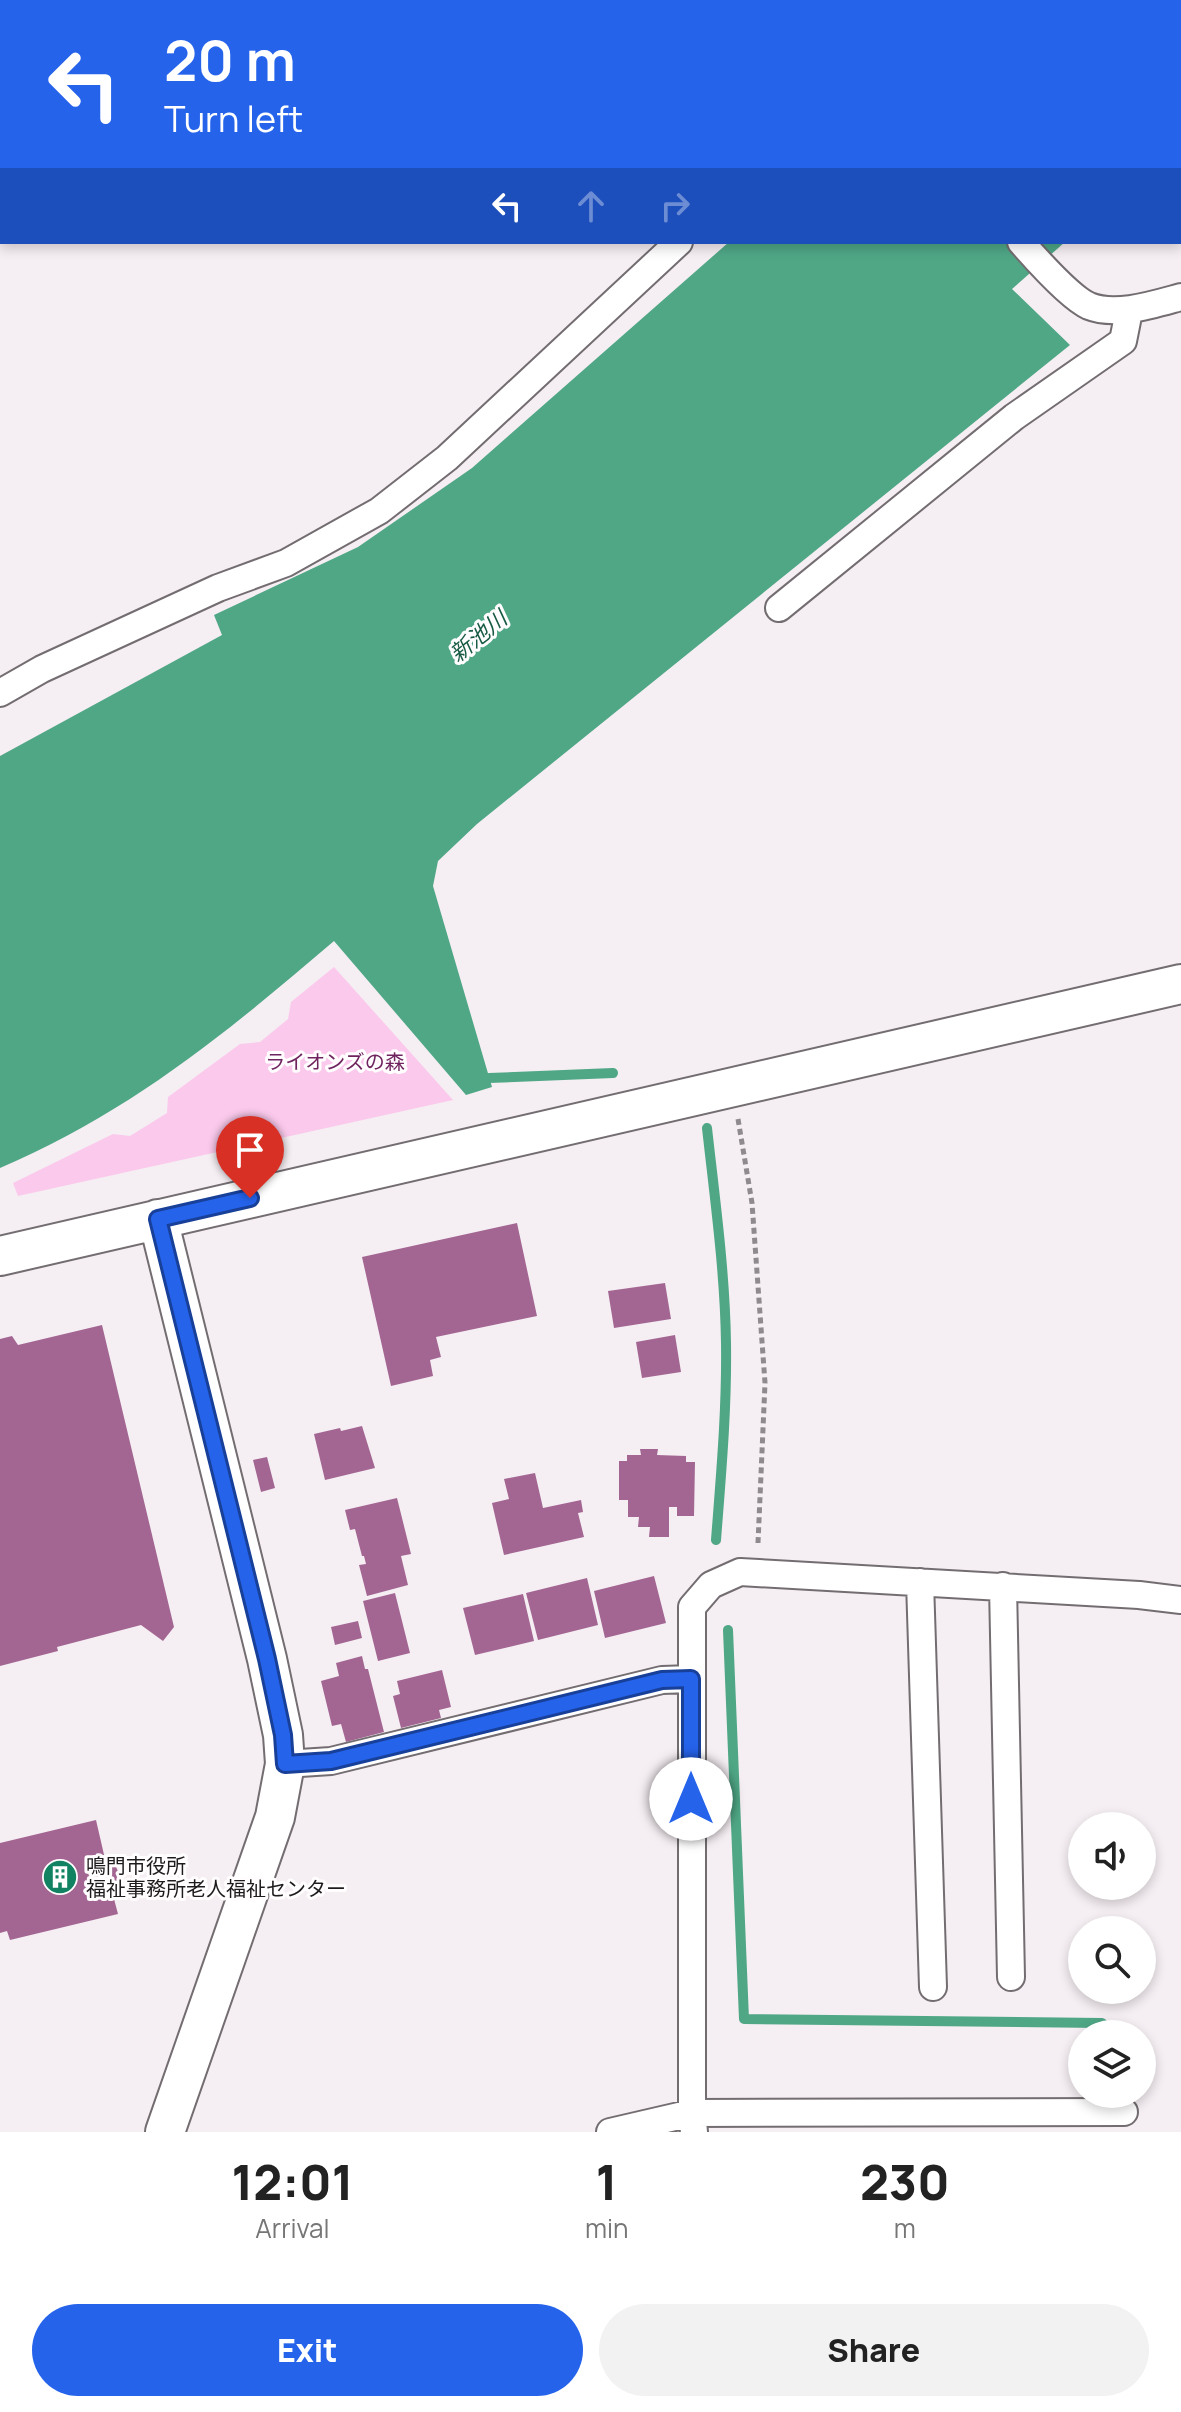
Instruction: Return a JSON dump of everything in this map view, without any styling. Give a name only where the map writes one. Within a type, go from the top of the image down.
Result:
[{"type":"street","points":[[0,693],[42,669],[218,588],[286,563],[379,511],[447,458],[677,244]]},
{"type":"street","points":[[1023,244],[1046,271],[1089,306],[1129,311],[1181,297]]},
{"type":"street","points":[[779,608],[1014,417],[1123,341],[1129,311]]},
{"type":"street","points":[[0,1256],[1181,984]]},
{"type":"street","points":[[158,1219],[267,1659],[283,1735],[285,1764],[275,1817],[165,2132]]},
{"type":"street","points":[[693,2122],[692,1607],[711,1585],[740,1572],[756,1572],[1181,1600]]},
{"type":"street","points":[[920,1582],[933,1987]]},
{"type":"street","points":[[1003,1586],[1011,1977]]},
{"type":"street","points":[[285,1764],[331,1761],[662,1680],[691,1679]]},
{"type":"street","points":[[610,2132],[693,2122],[1124,2112]]},
{"type":"path","points":[[736,1113],[752,1203],[765,1383],[756,1572]]},
{"type":"green space","name":"ライオンズの森","points":[[334,967],[453,1100],[18,1196],[13,1183],[113,1134],[130,1136],[167,1113],[168,1097],[240,1044],[260,1042],[288,1019],[291,1002]]},
{"type":"water","name":"新池川","points":[[727,244],[1063,244],[1012,289],[1070,345],[477,824],[438,861],[433,886],[492,1087],[466,1095],[334,941],[215,1039],[135,1096],[48,1146],[0,1168],[0,756],[222,635],[214,615],[358,547],[472,468]]},
{"type":"building","points":[[517,1223],[537,1316],[436,1337],[441,1357],[430,1360],[433,1376],[391,1386],[362,1257]]},
{"type":"building","points":[[665,1283],[671,1319],[614,1328],[608,1291]]},
{"type":"building","points":[[102,1325],[174,1627],[163,1641],[141,1625],[0,1666],[0,1339],[12,1336],[18,1345]]},
{"type":"building","points":[[675,1335],[681,1372],[642,1378],[636,1342]]},
{"type":"building","points":[[362,1426],[375,1468],[325,1480],[314,1434]]},
{"type":"building","points":[[640,1449],[658,1449],[657,1455],[686,1456],[686,1462],[695,1462],[694,1516],[677,1516],[677,1507],[669,1507],[669,1537],[649,1537],[650,1527],[638,1527],[639,1517],[628,1517],[628,1500],[619,1500],[619,1461],[627,1461],[627,1455],[641,1455]]},
{"type":"building","points":[[267,1457],[275,1488],[261,1492],[253,1460]]},
{"type":"building","points":[[535,1473],[543,1508],[581,1500],[583,1512],[578,1513],[584,1537],[504,1555],[492,1503],[509,1499],[504,1479]]},
{"type":"building","points":[[397,1498],[411,1554],[401,1556],[408,1585],[367,1596],[359,1565],[366,1564],[364,1556],[355,1529],[350,1530],[345,1510]]},
{"type":"building","points":[[654,1576],[666,1623],[605,1638],[594,1591]]},
{"type":"building","points":[[587,1578],[598,1625],[538,1640],[526,1593]]},
{"type":"building","points":[[395,1593],[410,1653],[378,1661],[363,1601]]},
{"type":"building","points":[[523,1594],[534,1641],[475,1655],[463,1608]]},
{"type":"building","points":[[358,1621],[362,1638],[335,1645],[331,1627]]},
{"type":"building","points":[[362,1656],[384,1732],[346,1742],[341,1724],[332,1726],[321,1681],[339,1676],[336,1663]]},
{"type":"building","points":[[442,1670],[451,1707],[439,1710],[441,1718],[401,1728],[393,1696],[400,1694],[397,1681]]},
{"type":"building","name":"鳴門市役所 福祉事務所老人福祉センター","points":[[96,1820],[105,1859],[112,1857],[128,1896],[114,1899],[118,1914],[10,1940],[7,1931],[0,1933],[0,1843]]},
{"type":"waterway","points":[[489,1078],[613,1073]]},
{"type":"waterway","points":[[707,1128],[722,1263],[726,1343],[725,1417],[716,1540]]},
{"type":"waterway","points":[[728,1630],[744,2019],[1068,2023]]},
{"type":"place","name":"鳴門市役所 福祉事務所老人福祉センター","points":[[60,1877]]},
{"type":"route","points":[[250,1198],[158,1219],[267,1659],[283,1735],[285,1764],[331,1761],[662,1680],[691,1679],[691,1799]]}]
